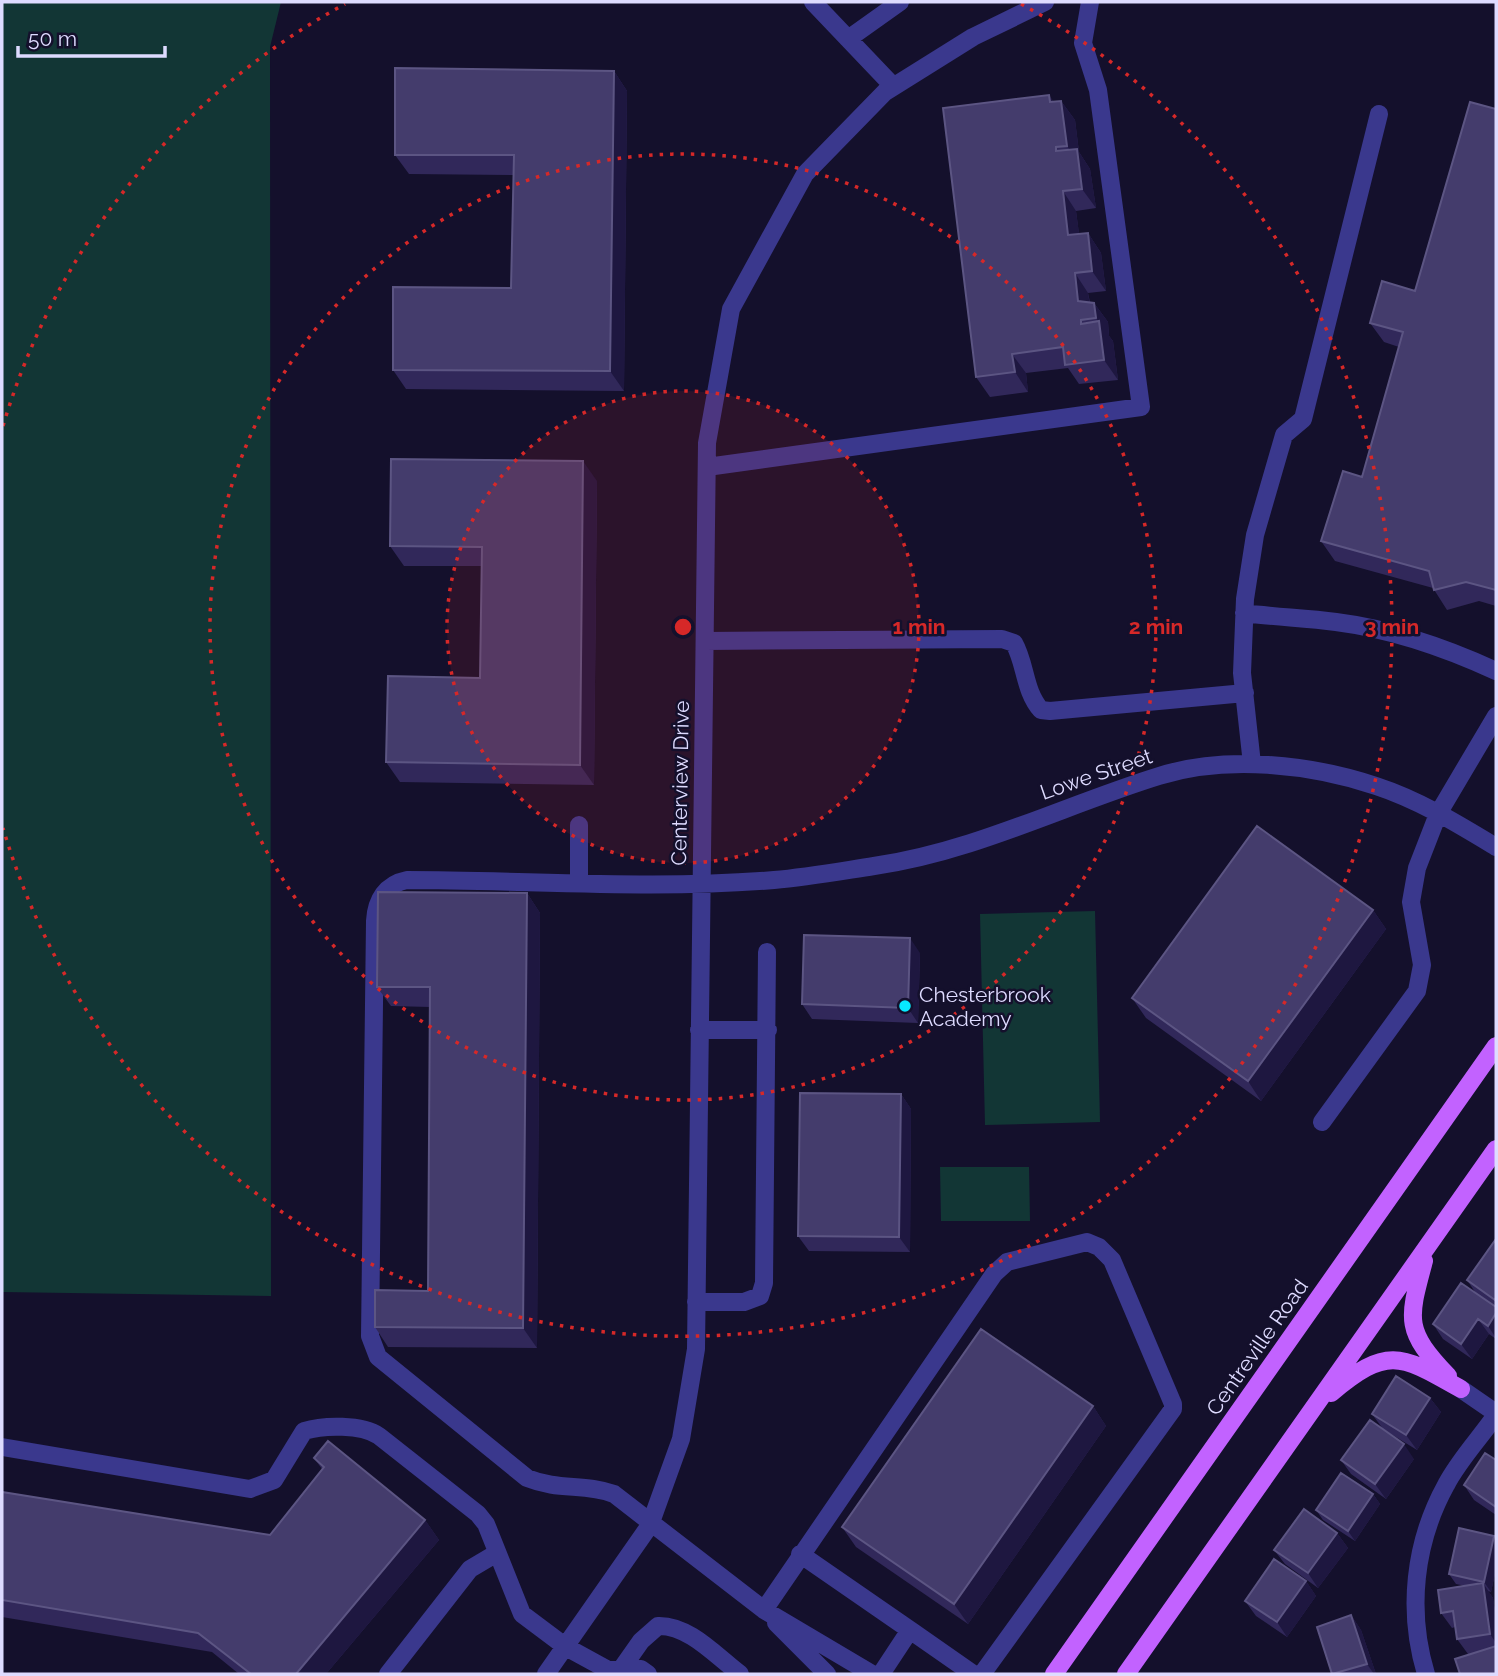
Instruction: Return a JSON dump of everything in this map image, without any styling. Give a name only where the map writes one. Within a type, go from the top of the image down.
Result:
[{"type":"main road","name":"Centreville Road","points":[[1054,1674],[1496,1046]]},
{"type":"main road","points":[[1126,1674],[1496,1149]]},
{"type":"main road","points":[[1427,1248],[1412,1308],[1412,1323],[1417,1340],[1427,1354],[1461,1388]]},
{"type":"main road","points":[[1313,1408],[1348,1379],[1385,1360],[1401,1358],[1415,1363],[1461,1388]]},
{"type":"street","points":[[813,2],[893,86]]},
{"type":"street","points":[[848,39],[900,2]]},
{"type":"street","name":"Centerview Drive","points":[[546,1674],[650,1525],[681,1439],[691,1394],[696,1302],[707,467],[711,408],[732,309],[805,174],[893,86],[973,37],[1045,2]]},
{"type":"street","points":[[707,467],[1141,407],[1098,90],[1083,43],[1090,2]]},
{"type":"street","points":[[1252,764],[1242,673],[1244,614],[1255,535],[1284,435],[1303,419],[1379,114]]},
{"type":"street","points":[[1244,614],[1337,622],[1384,632],[1433,645],[1496,671]]},
{"type":"street","points":[[705,641],[1002,639],[1014,643],[1021,656],[1035,703],[1041,710],[1050,711],[1245,693]]},
{"type":"street","points":[[1322,1122],[1417,992],[1422,965],[1411,902],[1417,868],[1438,814],[1496,718]]},
{"type":"street","name":"Lowe Street","points":[[764,1610],[650,1525],[614,1494],[593,1489],[556,1488],[527,1478],[378,1357],[370,1336],[375,921],[378,903],[392,885],[407,880],[701,883],[774,880],[879,865],[962,845],[1162,775],[1216,766],[1252,764],[1342,776],[1378,786],[1438,814],[1496,848]]},
{"type":"street","points":[[579,825],[579,881]]},
{"type":"street","points":[[696,1302],[744,1301],[760,1296],[764,1283],[768,1030],[766,952]]},
{"type":"street","points":[[699,1030],[768,1030]]},
{"type":"street","points":[[764,1610],[1000,1267],[1007,1262],[1078,1241],[1099,1247],[1112,1260],[1174,1404],[1173,1409],[982,1674]]},
{"type":"street","points":[[1426,1674],[1416,1625],[1417,1571],[1422,1542],[1431,1513],[1447,1482],[1496,1414],[1461,1388]]},
{"type":"street","points":[[2,1447],[250,1489],[274,1480],[304,1431],[321,1427],[366,1429],[379,1436],[478,1514],[486,1524],[522,1614],[566,1647],[613,1671],[641,1669],[648,1674]]},
{"type":"street","points":[[388,1674],[470,1569],[497,1553]]},
{"type":"street","points":[[800,1554],[973,1674]]},
{"type":"street","points":[[764,1610],[827,1674]]},
{"type":"street","points":[[764,1610],[872,1674]]},
{"type":"street","points":[[613,1671],[658,1626],[670,1626],[687,1633],[740,1674]]},
{"type":"street","points":[[881,1674],[910,1630]]},
{"type":"green space","points":[[2,2],[281,2],[270,47],[271,1296],[2,1292]]},
{"type":"green space","points":[[1095,911],[1100,1122],[985,1125],[980,914]]},
{"type":"green space","points":[[940,1167],[1029,1167],[1030,1221],[941,1221]]},
{"type":"building","points":[[395,68],[614,71],[610,371],[393,370],[393,287],[511,288],[514,155],[395,155]]},
{"type":"building","points":[[1049,95],[1050,102],[1061,101],[1067,146],[1056,147],[1056,151],[1077,149],[1082,189],[1063,191],[1068,235],[1088,233],[1092,271],[1075,273],[1078,301],[1094,303],[1096,318],[1081,320],[1081,324],[1099,321],[1104,360],[1065,365],[1063,347],[1012,354],[1015,372],[976,377],[943,108]]},
{"type":"building","points":[[1470,102],[1496,109],[1496,590],[1466,582],[1434,590],[1429,571],[1321,541],[1343,471],[1362,477],[1403,332],[1370,323],[1382,281],[1415,291]]},
{"type":"building","points":[[391,459],[583,461],[580,765],[386,762],[388,676],[480,678],[482,547],[390,546]]},
{"type":"building","points":[[1257,826],[1373,910],[1248,1081],[1132,998]]},
{"type":"building","points":[[378,892],[527,893],[523,1328],[375,1327],[375,1290],[428,1291],[430,987],[377,987]]},
{"type":"building","points":[[804,935],[910,938],[908,1008],[802,1004]]},
{"type":"building","points":[[800,1093],[901,1094],[899,1237],[798,1236]]},
{"type":"building","points":[[1496,1239],[1496,1298],[1495,1300],[1467,1280]]},
{"type":"building","points":[[1461,1283],[1496,1307],[1496,1313],[1488,1326],[1478,1319],[1461,1344],[1433,1324]]},
{"type":"building","points":[[981,1329],[1093,1406],[954,1604],[842,1527]]},
{"type":"building","points":[[1396,1376],[1430,1398],[1406,1435],[1372,1414]]},
{"type":"building","points":[[1370,1420],[1404,1444],[1375,1484],[1341,1460]]},
{"type":"building","points":[[328,1441],[425,1520],[296,1674],[251,1674],[198,1633],[2,1600],[2,1492],[270,1535],[324,1467],[314,1458]]},
{"type":"building","points":[[1485,1453],[1496,1460],[1496,1507],[1464,1485]]},
{"type":"building","points":[[1341,1473],[1373,1494],[1348,1531],[1316,1510]]},
{"type":"building","points":[[1304,1509],[1337,1533],[1308,1573],[1274,1550]]},
{"type":"building","points":[[1459,1528],[1494,1536],[1484,1582],[1449,1574]]},
{"type":"building","points":[[1274,1559],[1306,1581],[1277,1622],[1245,1601]]},
{"type":"building","points":[[1483,1583],[1490,1634],[1457,1639],[1453,1611],[1441,1613],[1438,1590]]},
{"type":"building","points":[[1351,1615],[1367,1664],[1332,1674],[1317,1627]]},
{"type":"building","points":[[1496,1646],[1496,1674],[1460,1674],[1455,1659]]},
{"type":"place","name":"Chesterbrook Academy","points":[[905,1006]]}]
